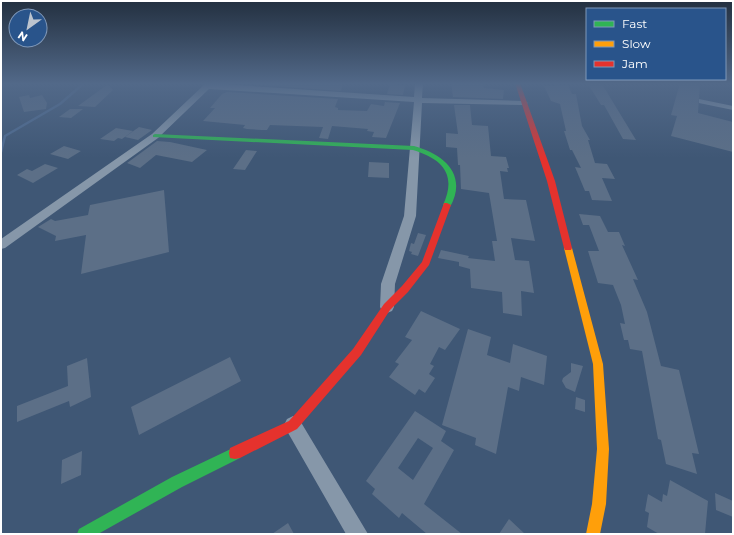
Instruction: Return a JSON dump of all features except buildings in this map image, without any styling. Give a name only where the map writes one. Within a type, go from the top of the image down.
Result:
[{"type":"street","points":[[1,245],[155,136],[185,108]]},
{"type":"street","points":[[387,307],[388,284],[410,216],[417,108]]},
{"type":"street","points":[[526,108],[551,181],[598,364],[603,449],[599,504],[593,534]]},
{"type":"street","points":[[84,534],[177,482],[292,425],[357,352],[387,307],[405,289],[426,263],[453,188],[452,178],[444,162],[429,152],[414,148],[155,136]]},
{"type":"street","points":[[292,425],[358,534]]},
{"type":"waterway","points":[[1,152],[5,136],[53,108]]},
{"type":"traffic: fast","points":[[155,136],[414,148],[435,156],[450,172],[453,189],[447,205]]},
{"type":"traffic: fast","points":[[84,534],[177,482],[235,453]]},
{"type":"traffic: slow","points":[[568,248],[598,364],[603,449],[599,504],[593,534]]},
{"type":"traffic: jam","points":[[526,108],[551,181],[568,248]]},
{"type":"traffic: jam","points":[[235,453],[293,425],[357,352],[387,307],[405,289],[426,263],[447,205]]}]
